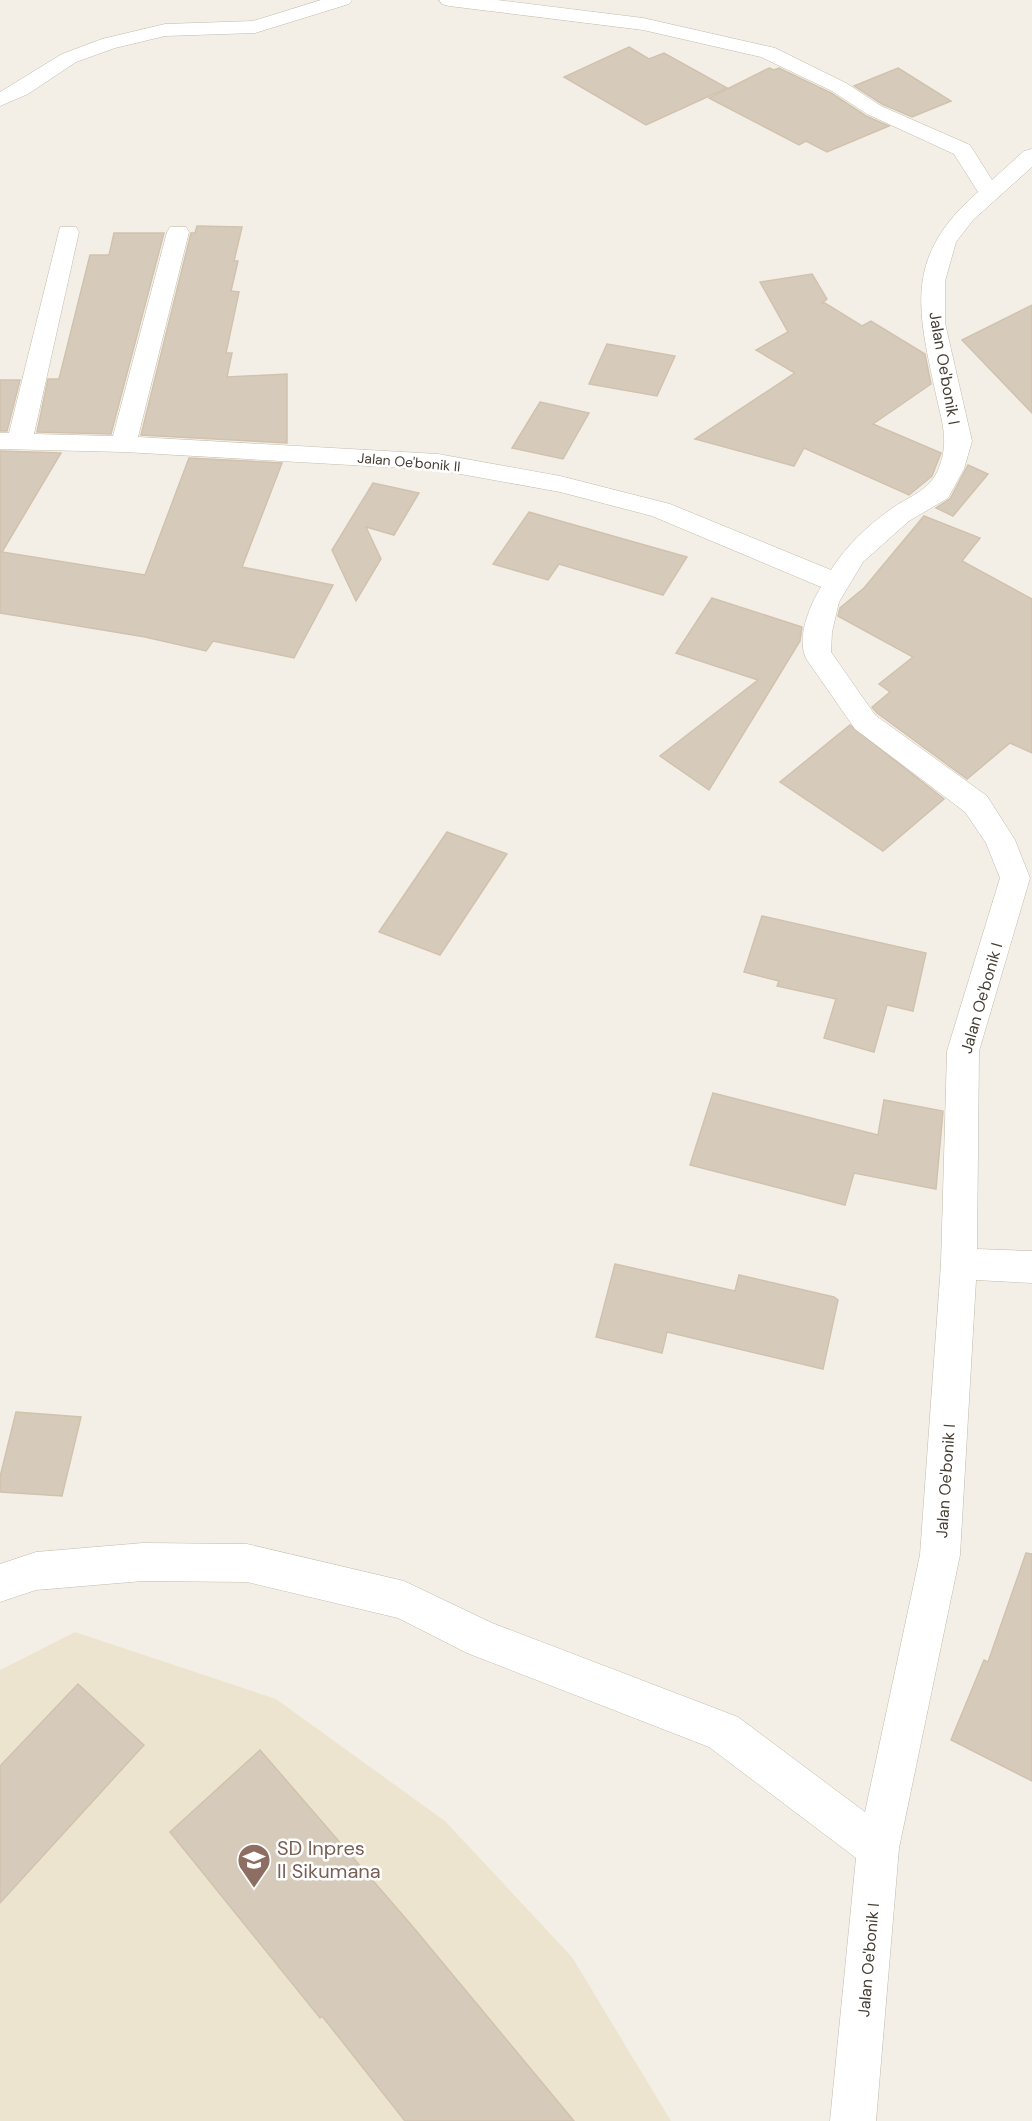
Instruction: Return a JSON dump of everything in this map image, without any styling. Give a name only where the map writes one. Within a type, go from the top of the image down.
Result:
[{"type":"street","points":[[0,100],[21,90],[69,58],[109,43],[165,30],[255,27],[342,0]]},
{"type":"street","points":[[449,0],[644,24],[768,52],[839,87],[874,110],[962,150],[989,192]]},
{"type":"street","name":"Jalan Oe'bonik I","points":[[854,2121],[878,1848],[940,1555],[959,1264],[963,1052],[1015,878],[1000,840],[976,804],[865,722],[817,652],[818,632],[825,602],[853,556],[900,515],[939,492],[951,469],[958,441],[933,323],[933,281],[945,242],[965,215],[1032,156]]},
{"type":"street","points":[[10,442],[68,232]]},
{"type":"street","points":[[124,444],[178,232]]},
{"type":"street","name":"Jalan Oe'bonik II","points":[[10,442],[124,444],[438,462],[560,484],[661,510],[836,583]]},
{"type":"street","points":[[1002,924],[1032,879]]},
{"type":"street","points":[[959,1264],[1032,1267]]},
{"type":"street","points":[[0,1583],[36,1571],[132,1563],[247,1563],[404,1600],[481,1639],[723,1732],[878,1848]]},
{"type":"shaded area","name":"SD Inpres II Sikumana","points":[[75,1632],[276,1699],[445,1821],[572,1957],[671,2121],[0,2121],[0,1670]]},
{"type":"building","points":[[629,47],[649,59],[664,53],[727,88],[646,125],[564,77]]},
{"type":"building","points":[[769,68],[774,70],[779,68],[831,93],[866,116],[889,126],[827,152],[806,141],[799,145],[709,98]]},
{"type":"building","points":[[898,68],[951,101],[912,117],[882,104],[854,86]]},
{"type":"building","points":[[197,226],[242,227],[234,261],[238,261],[231,291],[239,292],[226,353],[232,353],[227,377],[287,374],[287,443],[141,435],[191,233],[195,233]]},
{"type":"building","points":[[114,233],[164,233],[111,434],[37,432],[48,379],[59,379],[90,255],[109,255]]},
{"type":"building","points":[[812,274],[827,299],[821,304],[825,303],[862,326],[871,321],[925,354],[931,384],[873,424],[941,453],[932,476],[909,495],[804,448],[794,466],[695,439],[795,373],[756,350],[788,332],[760,282]]},
{"type":"building","points":[[1032,305],[1032,413],[962,340]]},
{"type":"building","points":[[607,344],[675,356],[657,396],[589,384]]},
{"type":"building","points":[[0,380],[20,380],[7,431],[0,431]]},
{"type":"building","points":[[540,402],[589,413],[563,459],[512,448]]},
{"type":"building","points":[[0,451],[61,453],[2,552],[145,575],[189,458],[282,463],[242,567],[333,585],[294,658],[213,641],[206,651],[145,637],[0,613]]},
{"type":"building","points":[[968,465],[988,474],[953,516],[936,508],[950,499]]},
{"type":"building","points":[[373,483],[419,493],[394,535],[366,527],[381,559],[356,601],[332,550]]},
{"type":"building","points":[[529,512],[687,557],[663,595],[559,564],[548,580],[493,564]]},
{"type":"building","points":[[924,516],[980,538],[962,561],[1032,599],[1032,753],[1010,743],[967,779],[872,707],[890,692],[879,684],[913,657],[838,616],[840,608],[864,588]]},
{"type":"building","points":[[712,598],[802,627],[800,641],[709,790],[660,756],[758,680],[676,653]]},
{"type":"building","points":[[850,725],[944,799],[883,851],[780,782]]},
{"type":"building","points":[[447,832],[507,854],[440,955],[379,932]]},
{"type":"building","points":[[762,916],[926,953],[913,1011],[887,1005],[874,1052],[824,1038],[836,999],[777,986],[779,981],[744,972]]},
{"type":"building","points":[[713,1093],[878,1135],[884,1100],[943,1111],[936,1189],[854,1173],[845,1205],[690,1165]]},
{"type":"building","points":[[615,1264],[735,1291],[739,1275],[834,1297],[838,1300],[823,1369],[667,1332],[662,1353],[596,1337]]},
{"type":"building","points":[[16,1412],[81,1417],[62,1496],[0,1492],[0,1477]]},
{"type":"building","points":[[1026,1553],[1032,1554],[1032,1781],[951,1740],[984,1660],[988,1662]]},
{"type":"building","points":[[78,1684],[144,1745],[0,1903],[0,1766]]},
{"type":"building","points":[[260,1750],[413,1927],[574,2121],[405,2121],[322,2016],[320,2018],[170,1832]]},
{"type":"place","name":"SD Inpres II Sikumana","points":[[254,1889]]}]
